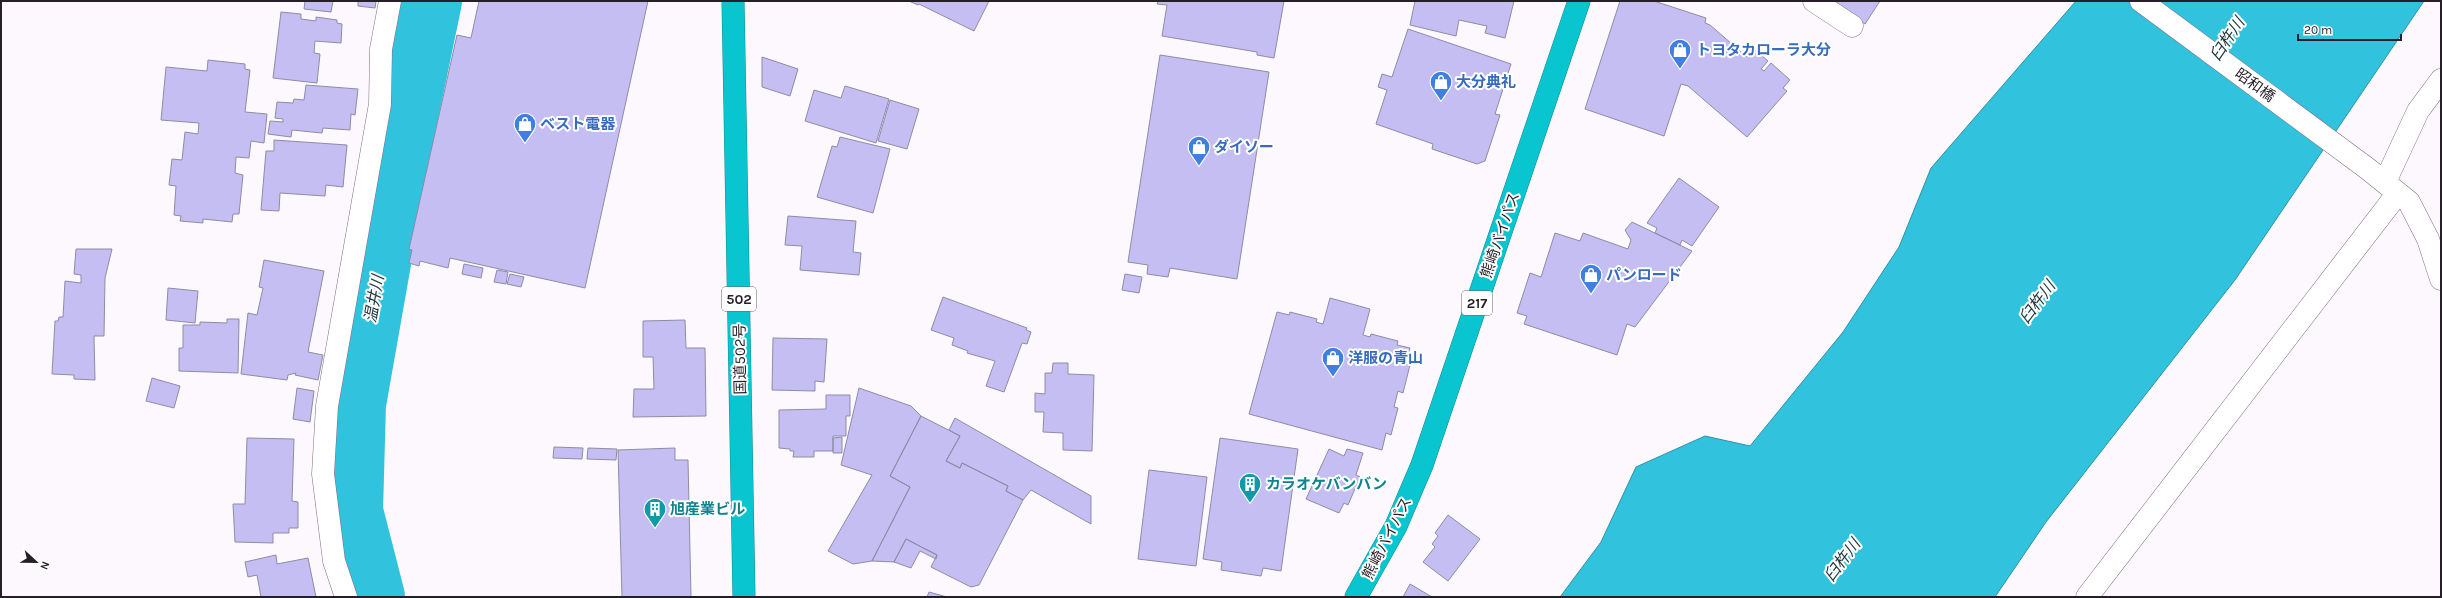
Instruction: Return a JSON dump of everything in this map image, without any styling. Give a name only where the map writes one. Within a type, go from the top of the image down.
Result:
[{"type":"highway","name":"国道502号","points":[[733,1],[744,597]]},
{"type":"highway","name":"熊崎バイパス","points":[[1356,597],[1396,526],[1422,465],[1579,1]]},
{"type":"street","points":[[346,597],[334,560],[323,474],[327,406],[380,104],[381,49],[390,1]]},
{"type":"street","points":[[1814,1],[1852,26]]},
{"type":"street","name":"昭和橋","points":[[2141,1],[2368,169],[2409,202],[2428,239],[2441,280]]},
{"type":"street","points":[[2087,597],[2392,188],[2418,111],[2441,80]]},
{"type":"water","name":"臼杵川","points":[[2076,1],[2424,1],[2235,280],[2046,522],[1995,597],[1560,597],[1601,542],[1636,467],[1705,436],[1750,446],[1843,332],[1899,247],[1931,168]]},
{"type":"building","points":[[305,1],[333,1],[331,12],[304,9]]},
{"type":"building","points":[[358,1],[376,1],[375,8],[358,6]]},
{"type":"building","name":"ベスト電器","points":[[479,1],[648,1],[585,288],[450,258],[448,268],[420,261],[419,266],[409,263],[412,250],[409,249],[457,35],[471,38]]},
{"type":"building","points":[[909,1],[989,1],[974,31],[919,4],[918,5]]},
{"type":"building","points":[[1158,1],[1284,1],[1274,58],[1257,55],[1257,52],[1162,36],[1167,5],[1157,4]]},
{"type":"building","points":[[1415,1],[1514,1],[1505,38],[1485,33],[1487,26],[1459,20],[1456,36],[1410,25]]},
{"type":"building","name":"トヨタカローラ大分","points":[[1620,1],[1654,1],[1706,18],[1705,23],[1710,25],[1747,57],[1754,49],[1768,61],[1761,69],[1764,71],[1771,63],[1790,80],[1783,88],[1787,91],[1747,137],[1688,86],[1681,84],[1664,136],[1585,109]]},
{"type":"building","points":[[1829,1],[1880,1],[1865,24]]},
{"type":"building","points":[[281,12],[301,14],[301,19],[316,21],[316,17],[337,20],[337,23],[342,24],[341,43],[315,41],[314,53],[320,54],[317,83],[273,78]]},
{"type":"building","name":"大分典礼","points":[[1408,29],[1511,64],[1495,114],[1500,115],[1485,161],[1477,164],[1432,149],[1433,144],[1376,124],[1387,90],[1378,87],[1382,74],[1392,77]]},
{"type":"building","name":"ダイソー","points":[[1160,55],[1269,72],[1237,279],[1170,268],[1168,277],[1147,274],[1148,265],[1128,262]]},
{"type":"building","points":[[762,57],[798,69],[790,96],[762,87]]},
{"type":"building","points":[[208,60],[245,64],[245,69],[250,70],[245,112],[267,114],[264,143],[251,141],[249,158],[236,157],[235,173],[243,175],[239,214],[233,214],[232,222],[203,219],[203,223],[180,221],[181,216],[174,215],[176,186],[169,185],[172,159],[182,160],[185,132],[198,134],[199,123],[161,120],[166,67],[207,71]]},
{"type":"building","points":[[306,85],[358,89],[355,115],[351,114],[350,130],[323,128],[322,133],[292,130],[291,137],[268,134],[270,121],[283,122],[283,119],[275,118],[277,102],[293,103],[294,99],[304,100]]},
{"type":"building","points":[[845,86],[889,99],[876,143],[805,121],[814,90],[841,98]]},
{"type":"building","points":[[890,100],[919,109],[907,149],[878,141]]},
{"type":"building","points":[[840,137],[890,149],[873,213],[817,197],[832,146],[837,147]]},
{"type":"building","points":[[274,140],[347,145],[343,187],[326,185],[325,196],[280,193],[279,211],[261,210],[266,151],[274,151]]},
{"type":"building","points":[[1679,178],[1719,207],[1692,246],[1682,240],[1680,245],[1655,233],[1657,228],[1647,223]]},
{"type":"building","points":[[788,216],[856,221],[853,252],[861,253],[859,275],[800,270],[802,246],[785,245]]},
{"type":"building","name":"パンロード","points":[[1632,222],[1692,251],[1635,327],[1627,324],[1617,355],[1524,324],[1527,316],[1517,313],[1530,273],[1541,277],[1555,233],[1580,241],[1583,233],[1628,249],[1631,240],[1625,230]]},
{"type":"building","points":[[76,249],[112,249],[105,278],[104,336],[94,336],[95,380],[74,379],[74,375],[52,374],[55,321],[58,321],[59,317],[63,317],[65,281],[81,283],[81,275],[74,274]]},
{"type":"building","points":[[264,260],[324,271],[308,352],[323,355],[318,380],[295,375],[296,373],[288,375],[287,380],[241,374],[248,313],[257,315],[263,288],[259,287]]},
{"type":"building","points":[[464,264],[483,268],[481,278],[462,274]]},
{"type":"building","points":[[497,270],[508,272],[506,284],[494,282]]},
{"type":"building","points":[[510,274],[524,277],[521,287],[507,284]]},
{"type":"building","points":[[1125,274],[1142,277],[1139,293],[1122,290]]},
{"type":"building","points":[[168,288],[198,291],[195,323],[166,320]]},
{"type":"building","points":[[943,297],[1027,328],[1026,330],[1031,332],[1027,344],[1022,343],[1004,392],[986,386],[995,361],[967,353],[968,351],[952,345],[954,338],[931,330]]},
{"type":"building","name":"洋服の青山","points":[[1330,298],[1370,309],[1363,335],[1370,337],[1371,334],[1398,341],[1397,345],[1410,348],[1405,364],[1410,365],[1403,393],[1398,391],[1394,407],[1398,408],[1391,435],[1386,433],[1382,450],[1249,414],[1277,312],[1289,315],[1290,312],[1317,319],[1316,322],[1323,324]]},
{"type":"building","points":[[227,319],[239,319],[238,373],[179,371],[179,348],[183,348],[183,325],[200,325],[200,322],[227,323]]},
{"type":"building","points":[[685,320],[686,348],[705,348],[706,416],[633,417],[634,389],[654,389],[653,357],[643,357],[643,321]]},
{"type":"building","points":[[773,338],[827,339],[824,382],[815,381],[815,391],[772,390]]},
{"type":"building","points":[[1053,363],[1068,363],[1068,374],[1094,375],[1092,451],[1063,450],[1063,433],[1043,432],[1044,412],[1035,412],[1035,393],[1045,394],[1045,373],[1052,373]]},
{"type":"building","points":[[152,378],[180,386],[174,408],[146,401]]},
{"type":"building","points":[[297,388],[314,391],[310,422],[293,419]]},
{"type":"building","points":[[859,388],[911,406],[921,416],[890,476],[910,487],[872,561],[853,564],[828,551],[872,475],[841,465]]},
{"type":"building","points":[[826,395],[850,395],[850,416],[846,416],[846,436],[833,436],[833,451],[814,451],[814,457],[793,457],[794,451],[779,448],[779,410],[826,409]]},
{"type":"building","points":[[921,416],[960,436],[946,461],[960,468],[962,463],[1008,486],[1006,491],[1023,500],[979,585],[971,587],[931,567],[937,555],[906,539],[894,562],[872,561],[910,487],[890,476]]},
{"type":"building","points":[[955,418],[1091,496],[1091,524],[1031,490],[1023,500],[1006,491],[1008,486],[962,463],[960,468],[946,461],[960,436],[949,430]]},
{"type":"building","points":[[842,437],[842,453],[833,453],[833,438]]},
{"type":"building","points":[[247,438],[294,439],[292,501],[298,502],[298,528],[289,528],[289,533],[273,533],[273,543],[235,542],[233,504],[245,504]]},
{"type":"building","name":"カラオケバンバン","points":[[1220,438],[1298,449],[1281,571],[1263,568],[1261,576],[1221,570],[1222,562],[1203,559]]},
{"type":"building","points":[[554,447],[583,448],[582,459],[553,458]]},
{"type":"building","points":[[588,448],[617,449],[616,460],[587,459]]},
{"type":"building","name":"旭産業ビル","points":[[675,448],[675,460],[688,460],[691,597],[622,597],[618,450]]},
{"type":"building","points":[[1329,449],[1344,456],[1347,449],[1363,453],[1356,475],[1360,477],[1348,505],[1344,503],[1339,513],[1306,499]]},
{"type":"building","points":[[1149,470],[1207,477],[1196,566],[1138,559]]},
{"type":"building","points":[[1448,515],[1480,539],[1448,581],[1423,562],[1435,547],[1432,544],[1438,536],[1435,533]]},
{"type":"building","points":[[906,539],[937,555],[936,559],[920,551],[911,568],[894,562]]},
{"type":"building","points":[[276,555],[277,564],[308,558],[316,597],[261,597],[257,575],[248,577],[245,562]]},
{"type":"building","points":[[1410,584],[1432,597],[1403,597]]},
{"type":"building","points":[[929,592],[947,597],[927,597]]},
{"type":"waterway","name":"温井川","points":[[374,597],[352,511],[355,404],[399,155],[431,1]]},
{"type":"place","name":"トヨタカローラ大分","points":[[1680,70]]},
{"type":"place","name":"大分典礼","points":[[1441,102]]},
{"type":"place","name":"ベスト電器","points":[[525,144]]},
{"type":"place","name":"ダイソー","points":[[1199,166]]},
{"type":"place","name":"パンロード","points":[[1591,294]]},
{"type":"place","name":"洋服の青山","points":[[1333,378]]},
{"type":"place","name":"カラオケバンバン","points":[[1250,504]]},
{"type":"place","name":"旭産業ビル","points":[[655,528]]}]
